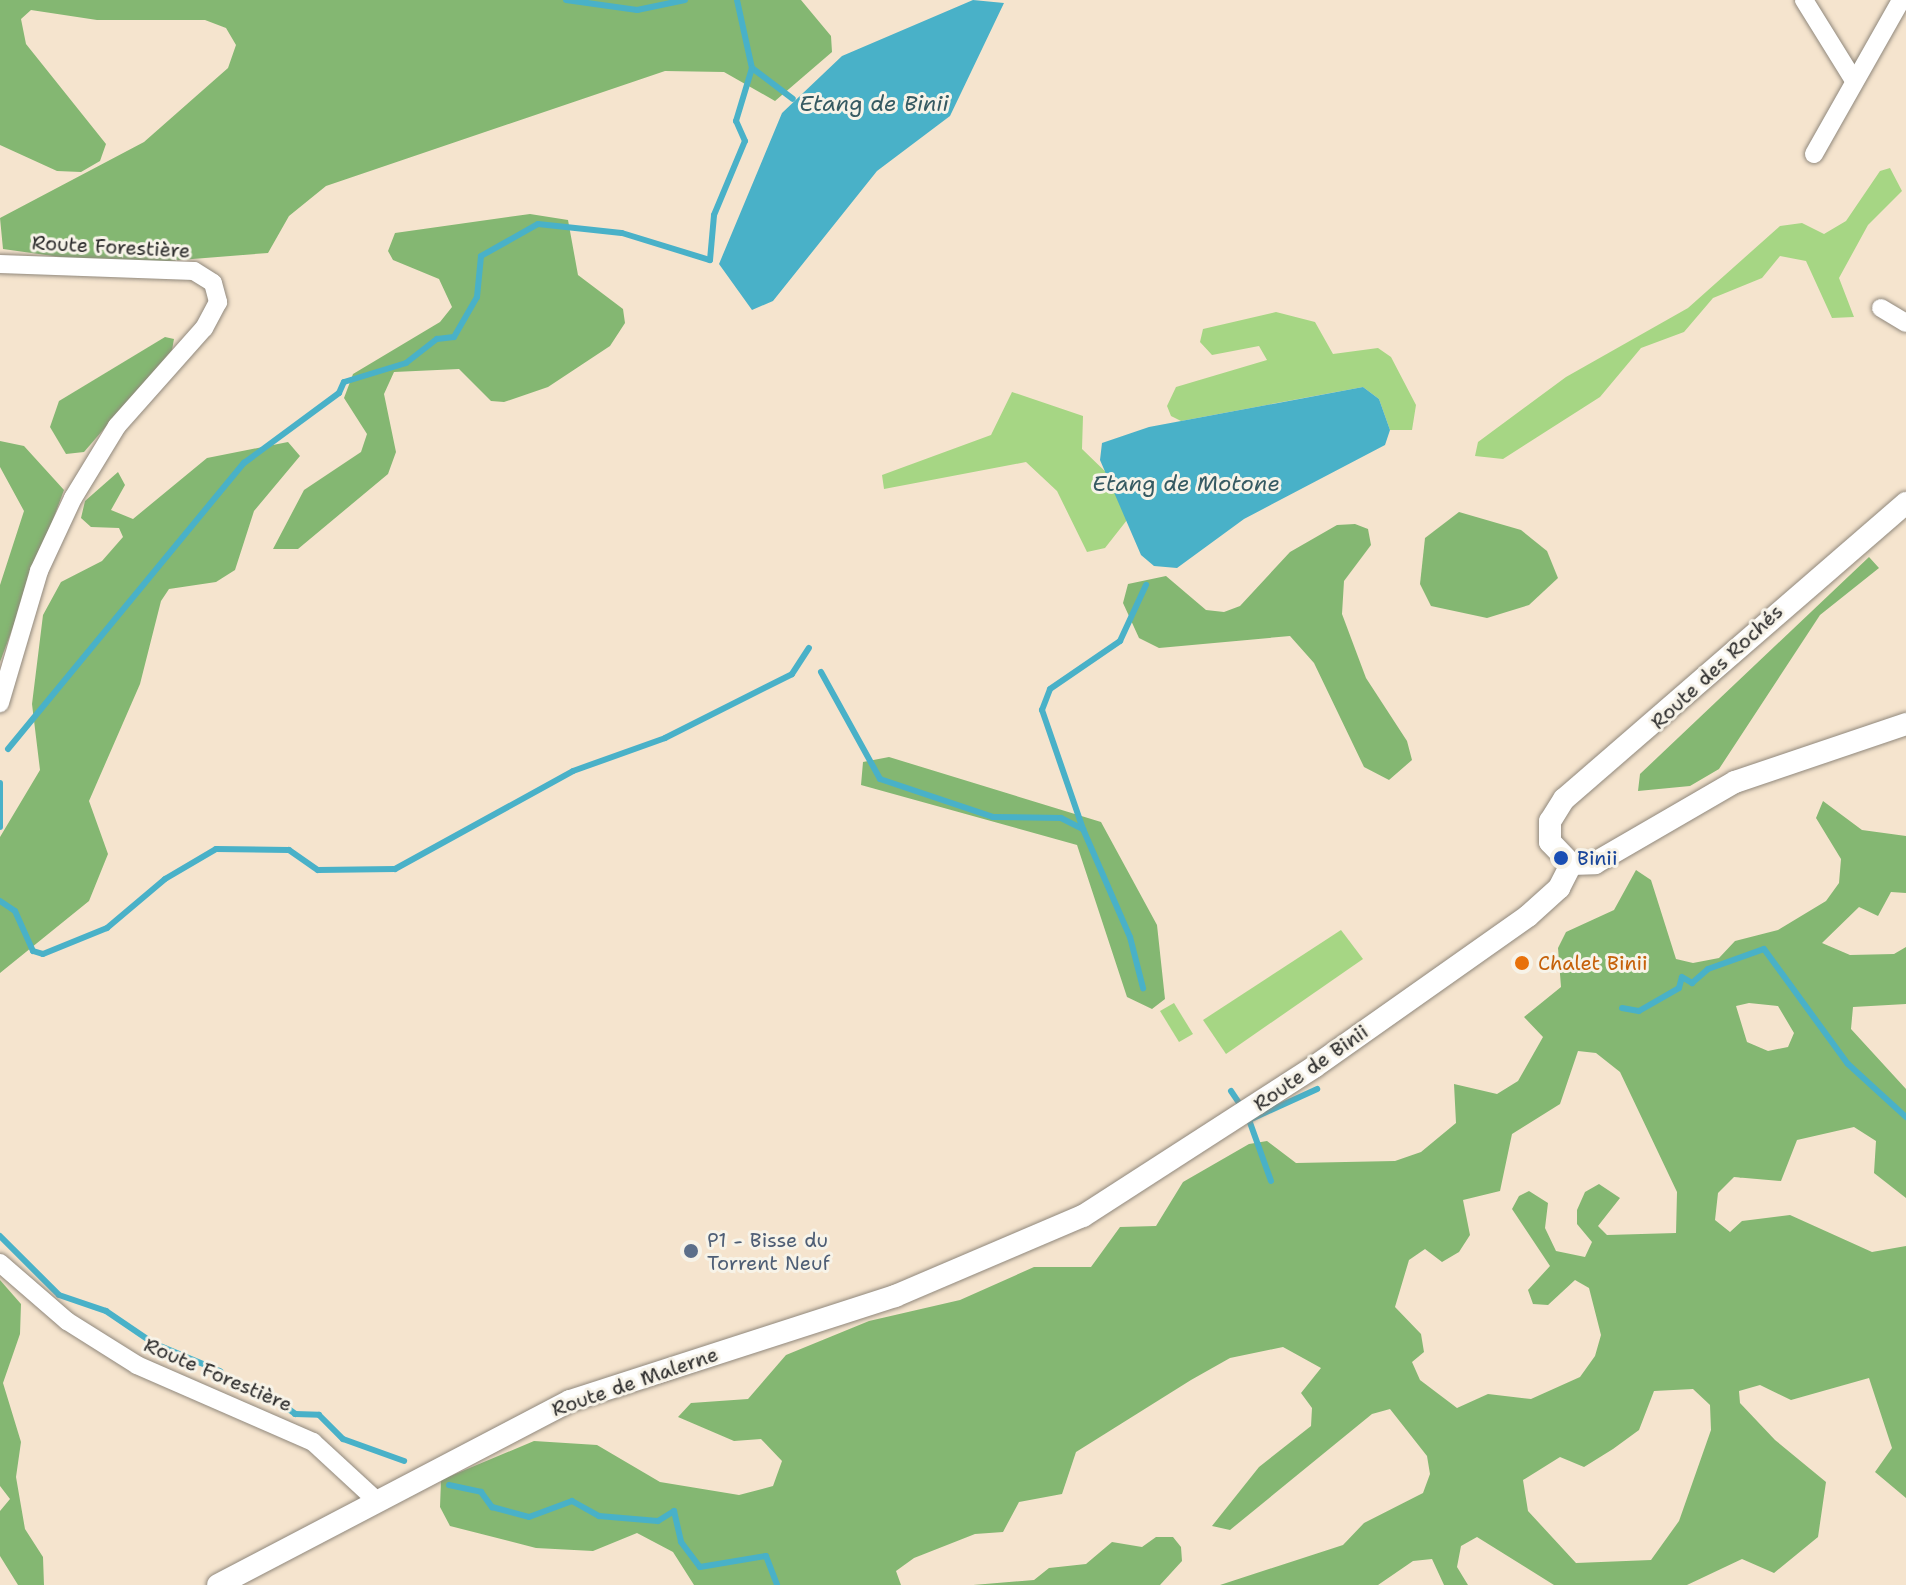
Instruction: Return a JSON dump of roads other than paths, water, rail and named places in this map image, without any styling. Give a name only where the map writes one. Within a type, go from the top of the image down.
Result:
[{"type":"street","points":[[1804,0],[1853,79]]},
{"type":"street","points":[[1814,154],[1853,79],[1901,0]]},
{"type":"street","name":"Route Forestière","points":[[0,264],[194,271],[213,283],[218,302],[204,328],[117,426],[73,498],[39,571],[0,703]]},
{"type":"street","points":[[1881,308],[1906,323]]},
{"type":"street","name":"Route des Rochés","points":[[1571,864],[1550,842],[1550,821],[1564,799],[1906,503]]},
{"type":"street","points":[[1571,864],[1595,863],[1756,772],[1906,724]]},
{"type":"street","name":"Route de Binii","points":[[1028,1243],[1125,1193],[1314,1067],[1528,916],[1559,888],[1571,864]]},
{"type":"street","name":"Route de Malerne","points":[[218,1585],[570,1401],[895,1296],[1028,1243]]},
{"type":"street","name":"Route Forestière","points":[[0,1263],[67,1321],[137,1365],[313,1442],[378,1502]]},
{"type":"water","name":"Etang de Binii","points":[[973,0],[1004,3],[950,116],[877,171],[773,301],[752,310],[719,264],[782,113],[842,56]]},
{"type":"water","name":"Etang de Motone","points":[[1363,387],[1379,399],[1390,430],[1385,445],[1244,519],[1177,568],[1154,566],[1141,555],[1100,460],[1102,443],[1149,427]]},
{"type":"waterway","points":[[566,0],[637,10],[685,0]]},
{"type":"waterway","points":[[737,0],[752,68],[793,99]]},
{"type":"waterway","points":[[8,749],[244,463],[339,393],[344,382],[406,363],[437,339],[454,337],[477,297],[481,256],[538,224],[622,233],[710,260],[714,215],[745,141],[736,121],[752,68]]},
{"type":"waterway","points":[[1083,829],[1042,710],[1050,689],[1120,641],[1146,585]]},
{"type":"waterway","points":[[0,901],[15,911],[33,951],[43,954],[107,928],[165,879],[216,849],[289,850],[318,870],[395,869],[573,771],[665,738],[792,674],[809,648]]},
{"type":"waterway","points":[[821,672],[880,779],[993,817],[1061,818],[1083,829],[1130,937],[1143,988]]},
{"type":"waterway","points":[[0,783],[0,827]]},
{"type":"waterway","points":[[1622,1008],[1639,1011],[1679,988],[1682,977],[1692,983],[1708,969],[1764,949],[1848,1064],[1906,1117]]},
{"type":"waterway","points":[[1271,1181],[1249,1120],[1317,1089]]},
{"type":"waterway","points":[[1231,1091],[1239,1103]]},
{"type":"waterway","points":[[0,1236],[59,1295],[106,1311],[153,1343],[220,1371]]},
{"type":"waterway","points":[[272,1397],[295,1414],[319,1415],[343,1439],[404,1461]]},
{"type":"waterway","points":[[449,1485],[481,1492],[492,1507],[529,1517],[572,1501],[599,1516],[658,1521],[674,1511],[681,1542],[700,1567],[766,1556],[777,1585]]},
{"type":"place","name":"Binii","points":[[1561,858]]},
{"type":"place","name":"Chalet Binii","points":[[1522,963]]},
{"type":"place","name":"P1 - Bisse du Torrent Neuf","points":[[691,1251]]}]
